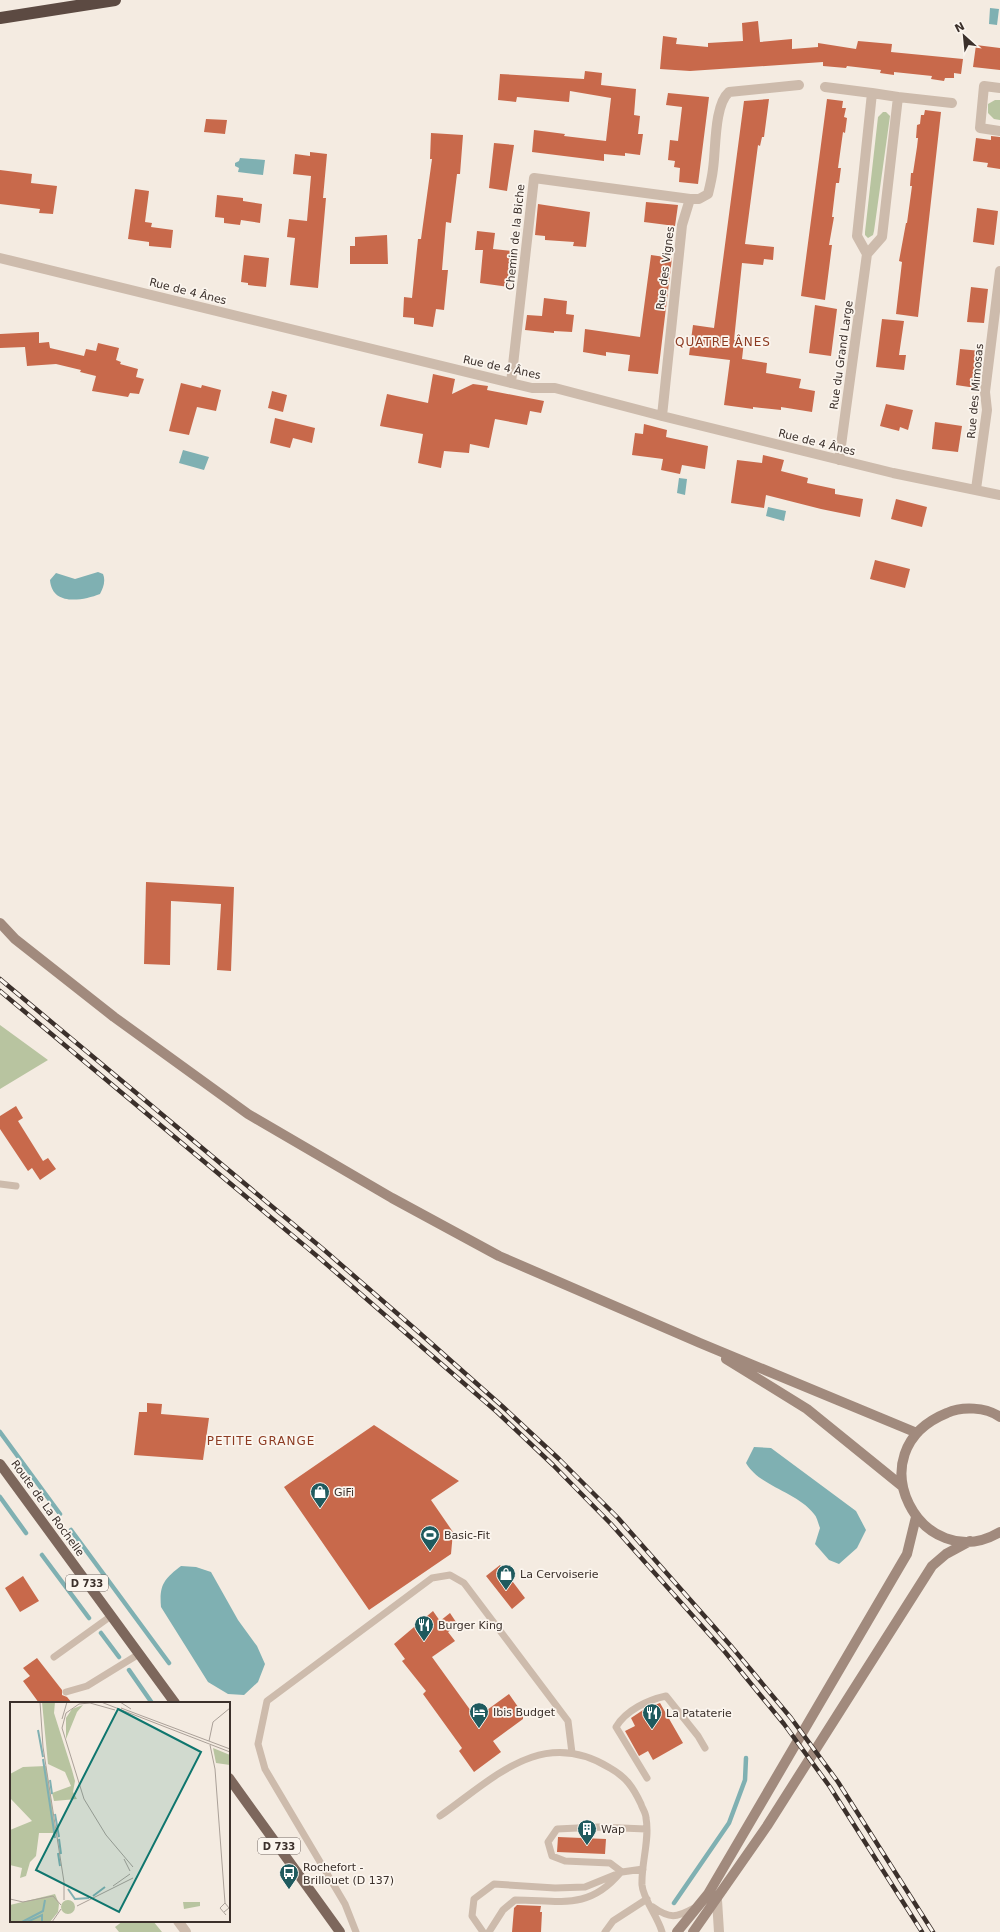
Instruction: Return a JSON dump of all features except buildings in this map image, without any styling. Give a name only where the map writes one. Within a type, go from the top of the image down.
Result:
[{"type":"highway","points":[[0,18],[115,0]]},
{"type":"main road","points":[[0,923],[16,939],[114,1017],[248,1114],[392,1198],[499,1256],[701,1344],[916,1433]]},
{"type":"main road","points":[[701,1344],[807,1409],[902,1486]]},
{"type":"main road","points":[[1000,1417],[976,1409],[954,1410],[933,1418],[916,1433],[906,1449],[902,1467],[902,1486],[907,1503],[916,1517],[932,1531],[950,1539],[970,1541],[992,1537],[1000,1532]]},
{"type":"main road","name":"Route de La Rochelle","points":[[0,1464],[174,1702]]},
{"type":"main road","points":[[677,1932],[708,1894],[906,1554],[916,1517]]},
{"type":"main road","points":[[693,1932],[717,1900],[808,1764],[932,1566],[946,1554],[970,1541]]},
{"type":"main road","name":"D 733","points":[[230,1779],[329,1914],[340,1932]]},
{"type":"main road","name":"D 733","points":[[329,1914],[345,1932]]},
{"type":"street","points":[[690,199],[699,199],[708,194],[713,170],[717,126],[723,97],[729,92],[799,85]]},
{"type":"street","points":[[1000,88],[984,86],[980,128],[1000,131]]},
{"type":"street","points":[[825,87],[952,103]]},
{"type":"street","points":[[872,93],[857,236],[867,254],[882,237],[898,97]]},
{"type":"street","name":"Chemin de la Biche","points":[[511,383],[534,178],[690,199]]},
{"type":"street","name":"Rue des Vignes","points":[[662,416],[682,225],[690,199]]},
{"type":"street","name":"Rue du Grand Large","points":[[839,460],[867,254]]},
{"type":"street","name":"Rue de 4 Ânes","points":[[0,258],[532,388],[554,388],[839,460],[1000,495]]},
{"type":"street","name":"Rue des Mimosas","points":[[976,489],[987,410],[985,392],[1000,271]]},
{"type":"street","points":[[717,1900],[720,1932]]},
{"type":"street","points":[[179,1922],[186,1932]]},
{"type":"lane","points":[[0,1184],[16,1186]]},
{"type":"lane","points":[[356,1932],[345,1904],[265,1769],[258,1744],[267,1701],[432,1578],[450,1575],[464,1583],[568,1721],[572,1753]]},
{"type":"lane","points":[[54,1657],[111,1616]]},
{"type":"lane","points":[[66,1692],[87,1686],[139,1654]]},
{"type":"lane","points":[[647,1778],[616,1727],[622,1717],[653,1699],[666,1696],[698,1736],[704,1748]]},
{"type":"lane","points":[[440,1816],[513,1765],[526,1758],[552,1752],[572,1753],[594,1758],[622,1775],[633,1787],[644,1811],[646,1817],[646,1829],[642,1886],[662,1932]]},
{"type":"lane","points":[[622,1872],[610,1863],[565,1862],[552,1856],[548,1842],[557,1829],[598,1827],[646,1829]]},
{"type":"lane","points":[[483,1932],[472,1916],[474,1899],[494,1884],[555,1888],[585,1887],[622,1872],[643,1869]]},
{"type":"lane","points":[[489,1932],[503,1910],[515,1900],[581,1901],[599,1893],[622,1872]]},
{"type":"lane","points":[[605,1932],[613,1921],[647,1899]]},
{"type":"lane","points":[[651,1906],[663,1914],[678,1917],[698,1906]]},
{"type":"green space","points":[[995,100],[1000,100],[1000,120],[994,119],[988,113],[988,104]]},
{"type":"green space","points":[[883,112],[886,112],[890,116],[874,231],[873,235],[868,238],[865,235],[865,232],[878,117]]},
{"type":"green space","points":[[0,1025],[48,1060],[0,1089]]},
{"type":"green space","points":[[122,1922],[154,1922],[162,1932],[119,1932],[115,1927]]},
{"type":"water","points":[[990,8],[999,9],[997,25],[989,24]]},
{"type":"water","points":[[240,158],[265,160],[263,175],[238,172],[239,168],[235,166],[235,163],[239,161]]},
{"type":"water","points":[[183,450],[209,457],[204,470],[179,463]]},
{"type":"water","points":[[679,478],[687,479],[685,495],[677,493]]},
{"type":"water","points":[[768,507],[786,511],[784,521],[766,516]]},
{"type":"water","points":[[98,572],[103,574],[104,579],[100,594],[77,600],[69,599],[62,598],[56,594],[52,588],[50,580],[56,573],[75,579]]},
{"type":"water","points":[[754,1447],[771,1448],[856,1511],[866,1530],[857,1548],[839,1564],[829,1560],[815,1544],[820,1528],[814,1514],[798,1500],[760,1478],[746,1463]]},
{"type":"water","points":[[181,1566],[196,1567],[211,1572],[238,1620],[257,1646],[265,1664],[258,1682],[244,1695],[228,1694],[208,1682],[161,1607],[161,1593],[164,1583],[170,1575]]},
{"type":"waterway","points":[[0,1432],[60,1514]]},
{"type":"waterway","points":[[0,1497],[26,1533]]},
{"type":"waterway","points":[[71,1530],[169,1663]]},
{"type":"waterway","points":[[42,1555],[89,1618]]},
{"type":"waterway","points":[[101,1633],[119,1657]]},
{"type":"waterway","points":[[129,1670],[151,1702]]},
{"type":"waterway","points":[[674,1903],[729,1823],[745,1780],[746,1758]]},
{"type":"railway","points":[[0,979],[323,1249],[414,1328],[559,1459],[618,1518],[731,1646],[791,1718],[838,1782],[933,1932]]},
{"type":"railway","points":[[0,991],[317,1256],[497,1412],[553,1465],[611,1524],[725,1652],[784,1724],[830,1787],[922,1932]]},
{"type":"place","name":"GiFi","points":[[320,1509]]},
{"type":"place","name":"Basic-Fit","points":[[430,1552]]},
{"type":"place","name":"La Cervoiserie","points":[[506,1591]]},
{"type":"place","name":"Burger King","points":[[424,1642]]},
{"type":"place","name":"Ibis Budget","points":[[479,1729]]},
{"type":"place","name":"La Pataterie","points":[[652,1730]]},
{"type":"place","name":"Wap","points":[[587,1846]]},
{"type":"place","name":"Rochefort - Brillouet (D 137)","points":[[289,1890]]},
{"type":"district","name":"QUATRE ÂNES","points":[[723,342]]},
{"type":"district","name":"PETITE GRANGE","points":[[261,1441]]}]
